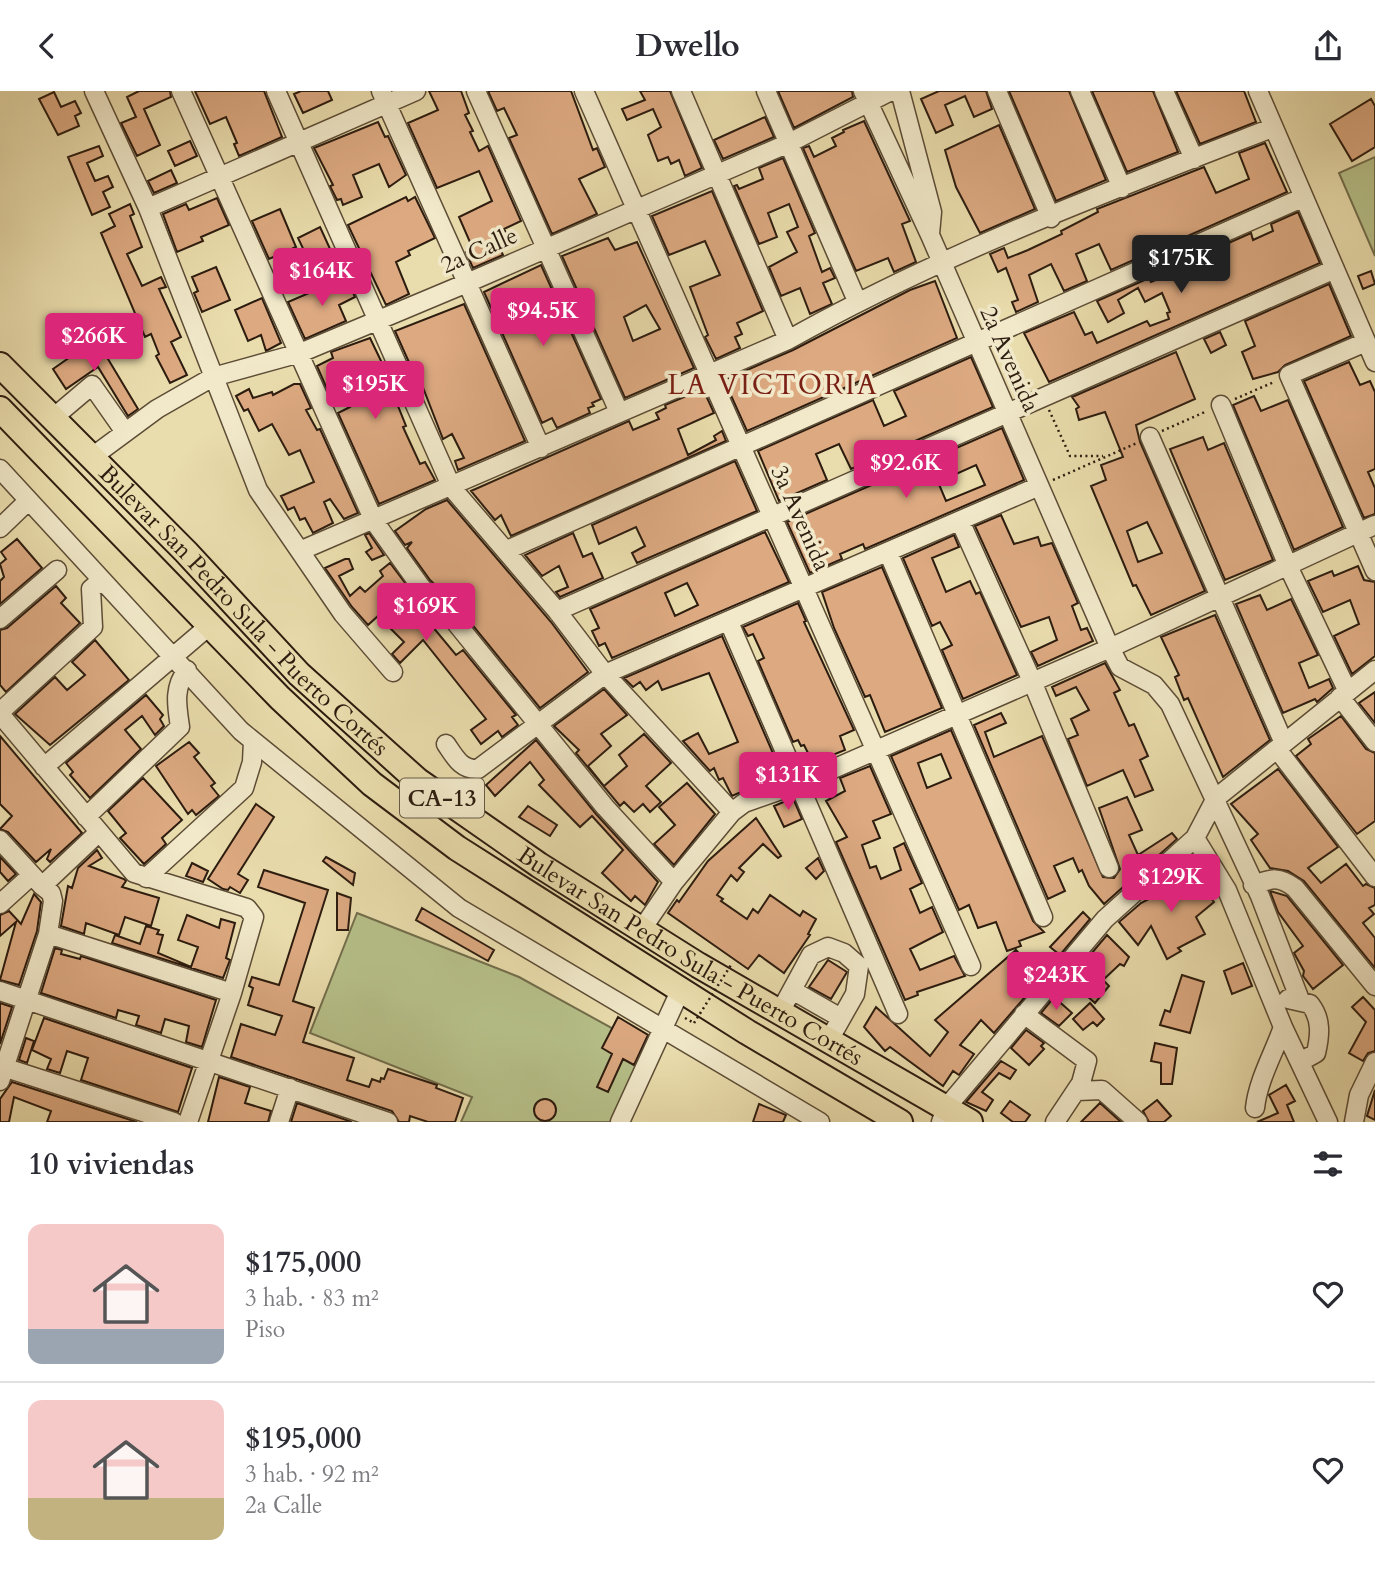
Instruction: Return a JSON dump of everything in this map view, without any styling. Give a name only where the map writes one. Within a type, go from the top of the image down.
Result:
[{"type":"highway","name":"Bulevar San Pedro Sula - Puerto Cortés","points":[[0,365],[187,552],[299,674],[416,780],[539,865],[829,1040],[943,1115],[970,1122]]},
{"type":"highway","name":"Bulevar San Pedro Sula - Puerto Cortés","points":[[0,409],[209,626],[372,784],[457,848],[900,1122]]},
{"type":"street","points":[[94,91],[148,208],[258,490],[302,550],[343,614],[393,672]]},
{"type":"street","points":[[181,91],[374,521],[421,587],[448,613],[537,723],[674,882]]},
{"type":"street","points":[[276,91],[452,488],[507,550],[605,674],[732,812]]},
{"type":"street","points":[[148,208],[299,143],[384,97],[416,91]]},
{"type":"street","points":[[476,91],[619,412]]},
{"type":"street","name":"3a Avenida","points":[[584,91],[971,965]]},
{"type":"street","points":[[681,91],[788,340]]},
{"type":"street","points":[[766,91],[857,301]]},
{"type":"street","name":"2a Calle","points":[[92,457],[125,432],[213,377],[300,353],[467,283],[789,143],[865,96],[891,91]]},
{"type":"street","points":[[900,91],[932,212],[930,235]]},
{"type":"street","points":[[997,91],[1051,218]]},
{"type":"street","points":[[1080,91],[1122,188]]},
{"type":"street","points":[[1164,91],[1194,159]]},
{"type":"street","points":[[1258,91],[1375,362]]},
{"type":"street","name":"2a Avenida","points":[[865,96],[930,235],[940,264],[1007,412],[1037,487],[1110,648],[1120,667],[1154,685],[1170,705],[1216,798],[1300,1000],[1315,1011],[1320,1038],[1316,1053],[1300,1062]]},
{"type":"street","points":[[384,97],[541,448]]},
{"type":"street","points":[[302,550],[452,488],[619,412],[788,340],[857,301],[940,264],[1272,128]]},
{"type":"street","points":[[507,550],[1302,198]]},
{"type":"street","points":[[557,611],[1335,269]]},
{"type":"street","points":[[1366,342],[1289,375],[1367,529],[1375,571]]},
{"type":"street","points":[[53,418],[92,386],[125,432]]},
{"type":"street","points":[[1221,405],[1343,694],[1375,742]]},
{"type":"street","points":[[1150,437],[1280,745],[1375,877]]},
{"type":"street","points":[[0,469],[253,741],[459,908],[660,1030],[820,1122]]},
{"type":"street","points":[[446,744],[467,768],[478,769],[605,674],[806,590],[1037,487]]},
{"type":"street","points":[[0,528],[29,501]]},
{"type":"street","points":[[960,520],[1032,681],[1109,868]]},
{"type":"street","points":[[642,929],[674,882],[732,812],[744,803],[800,783],[1110,648],[1367,529]]},
{"type":"street","points":[[888,552],[1043,917]]},
{"type":"street","points":[[0,619],[57,570]]},
{"type":"street","points":[[102,579],[91,589],[93,627],[1,716],[134,873],[247,908],[254,917],[232,993],[188,1122]]},
{"type":"street","points":[[729,622],[898,1014]]},
{"type":"street","points":[[44,767],[209,626]]},
{"type":"street","points":[[86,817],[180,727],[176,694],[179,681],[187,670]]},
{"type":"street","points":[[943,1115],[1105,919],[1195,838],[1216,798],[1375,670]]},
{"type":"street","points":[[146,878],[244,788],[253,762],[253,741]]},
{"type":"street","points":[[0,904],[37,881],[99,833]]},
{"type":"street","points":[[1195,838],[1227,890],[1283,1027],[1328,1122]]},
{"type":"street","points":[[0,840],[51,893],[52,901],[48,934],[2,1072],[174,1122]]},
{"type":"street","points":[[1253,885],[1274,877],[1295,888],[1375,986]]},
{"type":"street","points":[[48,934],[232,993]]},
{"type":"street","points":[[780,1012],[811,955],[828,947],[844,953],[859,966],[855,994],[829,1040]]},
{"type":"street","points":[[620,1122],[681,989]]},
{"type":"street","points":[[792,990],[841,1018]]},
{"type":"street","points":[[0,991],[26,997],[209,1059],[290,1088],[351,1116],[388,1122]]},
{"type":"street","points":[[1271,996],[1300,1000]]},
{"type":"street","points":[[1024,1014],[1087,1061],[1087,1072],[1055,1122]]},
{"type":"street","points":[[1255,1108],[1257,1090],[1283,1027]]},
{"type":"street","points":[[1354,1122],[1359,1095],[1375,1062]]},
{"type":"street","points":[[279,1122],[290,1088]]},
{"type":"street","points":[[1077,1091],[1102,1090],[1138,1122]]},
{"type":"path","points":[[1036,399],[1054,418],[1065,450],[1070,456],[1107,456]]},
{"type":"path","points":[[681,1015],[694,1023],[731,965]]},
{"type":"green space","points":[[1375,157],[1375,256],[1339,173]]},
{"type":"green space","points":[[357,913],[519,977],[648,1048],[616,1122],[461,1122],[472,1097],[310,1033]]},
{"type":"building","points":[[139,91],[170,91],[171,97],[144,109],[160,145],[137,156],[121,123],[136,117],[127,97]]},
{"type":"building","points":[[195,91],[264,91],[282,137],[239,156],[234,144],[237,143],[226,117],[210,124]]},
{"type":"building","points":[[301,91],[328,91],[332,100],[303,113],[294,94]]},
{"type":"building","points":[[429,91],[461,91],[469,113],[465,115],[473,131],[470,132],[479,151],[488,146],[521,221],[504,229],[506,233],[495,238],[503,255],[473,268],[466,252],[473,249],[459,217],[492,201],[479,171],[437,188],[408,123],[438,110]]},
{"type":"building","points":[[488,91],[571,91],[593,150],[597,148],[605,167],[579,179],[597,214],[552,234],[509,138],[517,135],[504,108],[497,111]]},
{"type":"building","points":[[640,91],[670,91],[702,168],[685,176],[679,160],[671,164],[668,157],[658,161],[648,135],[661,127],[653,109],[627,120],[622,109],[645,100]]},
{"type":"building","points":[[778,91],[852,91],[853,97],[794,128]]},
{"type":"building","points":[[939,91],[986,91],[992,109],[974,117],[965,96],[945,105],[953,125],[936,133],[921,99]]},
{"type":"building","points":[[1009,91],[1069,91],[1106,180],[1056,201]]},
{"type":"building","points":[[1092,91],[1153,91],[1178,152],[1127,172]]},
{"type":"building","points":[[1176,91],[1244,91],[1256,122],[1200,144]]},
{"type":"building","points":[[54,92],[61,107],[75,101],[81,113],[75,116],[79,126],[58,135],[39,99]]},
{"type":"building","points":[[1371,99],[1375,106],[1375,147],[1352,161],[1330,124]]},
{"type":"building","points":[[765,117],[774,137],[723,159],[714,140]]},
{"type":"building","points":[[864,121],[910,221],[902,224],[916,262],[894,272],[888,258],[856,271],[803,148],[809,146],[814,157],[836,146],[832,138],[844,132],[843,130]]},
{"type":"building","points":[[378,122],[385,137],[388,136],[406,175],[389,187],[379,164],[353,175],[362,197],[343,205],[341,199],[337,200],[330,186],[333,185],[314,148]]},
{"type":"building","points":[[999,125],[1035,209],[980,233],[956,187],[945,150]]},
{"type":"building","points":[[190,141],[197,156],[175,166],[168,151]]},
{"type":"building","points":[[1265,143],[1287,192],[1111,270],[1099,244],[1076,254],[1087,281],[1064,291],[1051,264],[1029,275],[1038,302],[1016,312],[1012,302],[1018,300],[1006,268],[998,272],[990,254],[1004,248],[1008,258],[1028,250],[1062,234],[1061,231],[1098,212],[1097,209],[1204,167],[1216,193],[1249,179],[1239,153]]},
{"type":"building","points":[[99,146],[103,156],[87,163],[95,181],[108,176],[113,187],[103,192],[110,207],[92,215],[68,157]]},
{"type":"building","points":[[783,158],[815,233],[809,236],[822,272],[830,268],[835,278],[823,283],[832,304],[810,314],[800,288],[781,296],[769,267],[797,252],[787,232],[798,227],[789,204],[768,213],[777,237],[759,244],[734,186],[737,185],[739,189],[763,179],[759,168]]},
{"type":"building","points":[[171,170],[177,183],[154,193],[148,181]]},
{"type":"building","points":[[712,191],[763,311],[737,323],[742,334],[735,337],[740,348],[716,359],[705,337],[708,335],[690,287],[720,275],[705,241],[669,255],[652,216]]},
{"type":"building","points":[[406,197],[408,201],[415,197],[435,238],[408,251],[410,255],[396,262],[409,294],[386,305],[348,225]]},
{"type":"building","points":[[217,198],[229,225],[201,237],[203,241],[177,252],[163,214],[186,204],[189,210]]},
{"type":"building","points":[[130,204],[134,214],[130,216],[142,247],[127,254],[142,286],[161,277],[166,287],[159,289],[181,337],[171,342],[187,375],[170,383],[156,356],[159,354],[151,334],[145,337],[101,233],[115,226],[109,214]]},
{"type":"building","points":[[280,209],[296,247],[269,259],[252,221]]},
{"type":"building","points":[[1298,212],[1320,263],[1049,382],[1024,333],[1074,312],[1085,335],[1092,332],[1097,343],[1147,321],[1150,326],[1169,319],[1167,313],[1170,312],[1162,293],[1145,302],[1138,288],[1118,300],[1124,313],[1108,322],[1097,301],[1149,278],[1151,282],[1170,274],[1188,265],[1186,262],[1251,233],[1253,240],[1273,231],[1271,224]]},
{"type":"building","points":[[320,227],[331,251],[309,261],[298,238]]},
{"type":"building","points":[[608,238],[615,250],[637,242],[694,368],[625,398],[562,256]],"holes":[[[646,305],[660,329],[633,341],[624,317]]]},
{"type":"building","points":[[541,265],[601,399],[588,408],[590,413],[557,428],[552,418],[542,423],[484,292]]},
{"type":"building","points":[[216,267],[230,300],[202,312],[194,293],[198,291],[192,277]]},
{"type":"building","points":[[1371,271],[1375,284],[1363,289],[1358,276]]},
{"type":"building","points":[[346,277],[355,297],[339,305],[346,321],[305,339],[288,302]]},
{"type":"building","points":[[935,281],[957,338],[747,431],[724,380],[793,350],[910,290]]},
{"type":"building","points":[[1329,284],[1351,336],[1285,365],[1278,372],[1253,379],[1242,352],[1255,346],[1245,321]]},
{"type":"building","points":[[262,298],[281,343],[266,351],[261,335],[248,341],[235,310]]},
{"type":"building","points":[[464,304],[525,441],[458,470],[455,461],[464,458],[452,434],[443,439],[415,367],[412,369],[395,331]]},
{"type":"building","points":[[1220,332],[1226,345],[1211,353],[1204,339]]},
{"type":"building","points":[[370,338],[395,390],[392,391],[406,426],[403,427],[420,464],[425,462],[435,480],[379,504],[338,413],[350,407],[338,384],[327,389],[317,366],[333,358],[331,352]]},
{"type":"building","points":[[96,339],[138,409],[128,416],[98,367],[66,389],[53,369]]},
{"type":"building","points":[[1176,352],[1195,399],[1136,425],[1140,442],[1205,591],[1151,615],[1136,585],[1133,586],[1091,486],[1106,480],[1101,465],[1123,457],[1105,412],[1079,420],[1076,409],[1079,407],[1072,397]],"holes":[[[1147,522],[1162,553],[1138,562],[1127,531]]]},
{"type":"building","points":[[971,357],[993,407],[851,469],[839,444],[816,454],[827,480],[779,501],[758,451],[873,400],[884,426],[906,416],[894,391]]},
{"type":"building","points":[[1349,362],[1360,385],[1370,381],[1375,392],[1375,469],[1368,472],[1375,488],[1375,514],[1364,518],[1304,381]]},
{"type":"building","points":[[294,384],[300,384],[311,408],[306,410],[317,430],[320,429],[358,513],[344,519],[330,499],[324,502],[333,523],[313,533],[305,518],[300,520],[294,507],[288,510],[281,496],[314,482],[300,450],[289,455],[272,424],[259,431],[248,409],[244,411],[236,396],[249,389],[253,398],[272,392],[273,395]]},
{"type":"building","points":[[703,389],[714,413],[678,429],[688,455],[716,440],[714,436],[722,431],[726,441],[511,536],[501,515],[495,520],[471,491],[629,421],[633,430],[659,419],[656,413],[666,408],[665,405]]},
{"type":"building","points":[[1254,396],[1261,411],[1288,400],[1343,527],[1294,550],[1233,405]]},
{"type":"building","points":[[1002,428],[1024,480],[865,549],[863,544],[840,554],[842,559],[810,573],[787,522]],"holes":[[[976,465],[985,485],[946,501],[938,482]]]},
{"type":"building","points":[[1203,437],[1208,450],[1224,443],[1273,560],[1225,580],[1170,449]]},
{"type":"building","points":[[735,461],[757,511],[637,563],[632,553],[645,546],[636,527],[599,544],[592,525]]},
{"type":"building","points":[[447,500],[551,622],[588,672],[540,708],[457,606],[430,580],[407,548],[412,542],[405,545],[395,531],[426,509]]},
{"type":"building","points":[[1001,515],[1014,544],[1038,537],[1041,546],[1052,543],[1078,603],[1072,606],[1081,630],[1087,628],[1093,641],[1038,666],[1031,652],[1057,640],[1049,617],[1021,627],[975,526]]},
{"type":"building","points":[[765,532],[789,582],[612,658],[605,643],[599,646],[592,631],[599,628],[590,609]],"holes":[[[687,583],[698,605],[675,616],[665,593]]]},
{"type":"building","points":[[369,533],[384,555],[372,560],[366,552],[372,548],[365,535]]},
{"type":"building","points":[[573,533],[583,557],[592,553],[603,578],[560,597],[556,592],[568,587],[559,566],[542,576],[525,555]]},
{"type":"building","points":[[954,535],[959,547],[932,558],[946,592],[970,581],[976,594],[980,592],[1017,675],[963,699],[942,650],[952,645],[940,622],[932,626],[903,558]]},
{"type":"building","points":[[17,539],[42,568],[0,604],[0,581],[4,577],[0,564],[6,559],[1,552]]},
{"type":"building","points":[[349,559],[353,569],[339,576],[350,596],[360,587],[365,592],[383,576],[380,571],[390,563],[418,600],[415,603],[434,625],[432,626],[456,655],[463,650],[516,715],[512,717],[518,725],[502,737],[498,731],[481,744],[471,730],[486,719],[423,640],[400,663],[392,654],[404,642],[378,616],[368,625],[352,607],[325,568]]},
{"type":"building","points":[[1358,566],[1364,580],[1375,582],[1375,656],[1352,674],[1334,636],[1359,624],[1350,600],[1323,612],[1308,581],[1332,571],[1334,576]]},
{"type":"building","points":[[882,567],[942,708],[885,732],[870,695],[865,697],[834,628],[822,592]]},
{"type":"building","points":[[56,586],[66,598],[61,603],[80,623],[6,692],[0,685],[0,630],[7,628]]},
{"type":"building","points":[[1260,595],[1267,610],[1291,599],[1318,655],[1299,663],[1309,688],[1329,679],[1333,688],[1317,702],[1315,699],[1283,713],[1236,604]]},
{"type":"building","points":[[798,603],[806,621],[804,622],[854,730],[840,736],[845,750],[813,763],[804,745],[801,746],[798,740],[793,742],[758,661],[764,658],[753,634],[748,636],[743,627]]},
{"type":"building","points":[[1215,615],[1270,740],[1223,777],[1188,698],[1184,700],[1175,677],[1179,675],[1161,637]]},
{"type":"building","points":[[722,636],[782,774],[732,796],[723,778],[719,780],[714,768],[710,771],[683,741],[698,733],[709,754],[738,742],[709,673],[662,690],[658,681],[646,690],[640,682],[633,687],[624,678]]},
{"type":"building","points":[[95,640],[129,680],[50,745],[15,714],[55,677],[67,690],[85,675],[72,662]]},
{"type":"building","points":[[1105,663],[1120,690],[1114,693],[1129,726],[1134,724],[1148,756],[1140,760],[1153,790],[1135,797],[1123,770],[1087,786],[1068,739],[1078,735],[1071,719],[1089,710],[1076,687],[1056,696],[1052,687]]},
{"type":"building","points":[[604,689],[627,715],[601,734],[611,746],[588,766],[604,786],[627,766],[619,755],[644,734],[671,763],[646,786],[661,802],[650,812],[643,804],[634,812],[624,802],[620,806],[576,753],[579,750],[554,726]]},
{"type":"building","points":[[1375,692],[1375,723],[1359,703]]},
{"type":"building","points":[[146,695],[163,715],[160,719],[164,726],[155,735],[142,716],[125,730],[141,749],[90,798],[70,775],[73,772],[66,763]]},
{"type":"building","points":[[1001,713],[1006,723],[985,732],[994,757],[1042,736],[1103,877],[1114,878],[1120,869],[1099,808],[1127,797],[1142,830],[1129,835],[1138,855],[1172,833],[1177,839],[1104,904],[1089,886],[1082,870],[1079,872],[1073,858],[1054,866],[1065,891],[1048,899],[974,725]]},
{"type":"building","points":[[1341,716],[1366,749],[1375,753],[1375,821],[1357,834],[1296,756],[1311,744],[1308,739]]},
{"type":"building","points":[[951,730],[1033,921],[1044,932],[1019,941],[1021,946],[1007,951],[996,922],[978,928],[969,905],[959,910],[891,756]],"holes":[[[941,754],[951,778],[927,788],[918,763]]]},
{"type":"building","points":[[0,736],[82,833],[50,862],[47,859],[51,849],[36,862],[8,832],[0,829],[12,816],[0,804]]},
{"type":"building","points":[[536,740],[596,814],[658,882],[645,905],[635,896],[631,901],[602,873],[623,850],[592,816],[580,827],[539,785],[544,780],[530,762],[495,796],[486,785]]},
{"type":"building","points":[[189,742],[199,753],[194,757],[215,783],[211,786],[219,796],[196,815],[192,810],[188,814],[156,766]]},
{"type":"building","points":[[870,766],[891,814],[873,821],[880,838],[862,845],[870,868],[876,866],[881,879],[901,870],[894,848],[904,843],[922,883],[910,889],[920,913],[932,907],[943,932],[910,949],[920,970],[954,956],[965,976],[917,992],[918,995],[905,1000],[836,842],[847,837],[826,801],[845,791],[840,778]]},
{"type":"building","points":[[1278,769],[1338,847],[1308,868],[1321,883],[1346,864],[1363,886],[1366,884],[1375,888],[1375,905],[1369,908],[1374,914],[1363,923],[1375,938],[1375,968],[1304,881],[1288,871],[1270,868],[1251,840],[1258,834],[1231,804]]},
{"type":"building","points":[[143,778],[182,820],[162,838],[166,844],[144,864],[120,838],[126,833],[108,811]]},
{"type":"building","points":[[687,783],[715,814],[674,865],[654,844],[675,825],[659,807]]},
{"type":"building","points":[[793,798],[802,819],[784,827],[774,806]]},
{"type":"building","points":[[256,804],[274,817],[238,874],[248,880],[240,893],[230,887],[228,890],[223,889],[208,879]]},
{"type":"building","points":[[528,806],[557,825],[550,836],[519,817]]},
{"type":"building","points":[[756,818],[781,856],[778,858],[763,844],[739,868],[744,872],[737,881],[731,875],[717,895],[723,899],[721,901],[747,919],[753,909],[758,913],[770,895],[800,916],[803,911],[816,919],[808,934],[810,935],[784,973],[759,955],[748,969],[668,913],[708,861]]},
{"type":"building","points":[[97,850],[102,858],[89,866],[124,879],[126,881],[122,887],[159,898],[151,926],[125,917],[119,935],[86,923],[84,934],[61,926],[68,886],[72,888],[78,868]]},
{"type":"building","points":[[0,857],[16,874],[8,881],[0,872]]},
{"type":"building","points":[[326,857],[355,873],[353,885],[323,861]]},
{"type":"building","points":[[818,858],[824,871],[816,879],[806,868]]},
{"type":"building","points":[[192,863],[208,871],[203,882],[186,876]]},
{"type":"building","points":[[1184,864],[1214,902],[1196,917],[1205,934],[1178,948],[1181,951],[1167,959],[1151,926],[1138,945],[1119,922],[1141,903],[1170,888],[1167,884],[1177,875],[1174,872]]},
{"type":"building","points":[[264,870],[328,890],[293,1001],[314,1008],[303,1042],[354,1058],[347,1080],[369,1087],[372,1079],[380,1082],[381,1078],[384,1079],[388,1069],[437,1085],[436,1088],[463,1098],[455,1122],[428,1122],[410,1116],[409,1122],[399,1122],[392,1111],[231,1057],[241,1024],[275,1035],[282,1016],[248,1005],[253,988],[249,986],[252,977],[279,985],[305,903],[258,887]]},
{"type":"building","points":[[1270,891],[1287,896],[1343,965],[1313,989],[1303,976],[1304,971],[1294,953],[1303,946],[1278,912]]},
{"type":"building","points":[[337,893],[351,898],[348,930],[337,930]]},
{"type":"building","points":[[34,894],[41,902],[37,931],[19,985],[0,980],[16,922],[0,936],[0,915],[9,911],[21,924]]},
{"type":"building","points":[[422,908],[494,950],[488,961],[416,920]]},
{"type":"building","points":[[1083,912],[1090,919],[1060,955],[1050,947]]},
{"type":"building","points":[[187,915],[219,928],[221,919],[235,923],[226,958],[230,960],[223,978],[112,943],[115,935],[140,944],[146,926],[159,930],[157,934],[163,935],[158,953],[191,967],[198,947],[178,940]]},
{"type":"building","points":[[1107,935],[1129,957],[1124,966],[1120,964],[1103,980],[1109,986],[1095,1003],[1069,980]]},
{"type":"building","points":[[55,948],[62,950],[61,954],[80,959],[81,956],[216,1000],[202,1047],[186,1042],[189,1026],[165,1019],[161,1033],[136,1025],[139,1016],[118,1010],[116,1018],[41,993]]},
{"type":"building","points":[[1016,950],[1023,958],[1016,964],[1037,983],[994,1033],[981,1020],[960,1045],[974,1054],[959,1075],[953,1071],[943,1086],[890,1047],[885,1051],[864,1027],[876,1007],[930,1056],[948,1032],[935,1020]]},
{"type":"building","points":[[828,960],[847,972],[831,999],[809,987]]},
{"type":"building","points":[[1243,963],[1252,986],[1232,994],[1224,971]]},
{"type":"building","points":[[1182,975],[1204,982],[1190,1033],[1160,1025],[1165,1010],[1170,1012]]},
{"type":"building","points":[[1054,997],[1072,1013],[1059,1026],[1041,1013]]},
{"type":"building","points":[[1363,997],[1375,1010],[1375,1051],[1368,1053],[1363,1061],[1349,1053],[1366,1022],[1352,1007]]},
{"type":"building","points":[[0,1003],[12,1007],[0,1044]]},
{"type":"building","points":[[1090,1003],[1104,1019],[1097,1026],[1093,1022],[1083,1030],[1073,1019]]},
{"type":"building","points":[[618,1017],[648,1035],[634,1065],[623,1059],[608,1092],[597,1087],[612,1054],[602,1048]]},
{"type":"building","points":[[44,1018],[192,1068],[178,1112],[81,1080],[88,1058],[67,1051],[60,1073],[47,1069],[51,1059],[32,1050]]},
{"type":"building","points":[[1026,1030],[1044,1043],[1041,1046],[1044,1049],[1029,1065],[1011,1048]]},
{"type":"building","points":[[26,1038],[34,1041],[27,1063],[19,1060]]},
{"type":"building","points":[[1155,1043],[1177,1048],[1172,1084],[1161,1084],[1161,1063],[1151,1061]]},
{"type":"building","points":[[1001,1061],[1016,1070],[1010,1079],[999,1073],[982,1092],[993,1100],[986,1111],[966,1102]]},
{"type":"building","points":[[219,1077],[250,1087],[245,1103],[271,1111],[268,1122],[208,1122]]},
{"type":"building","points":[[12,1082],[137,1122],[47,1122],[51,1111],[14,1097],[9,1122],[0,1122],[0,1099]]},
{"type":"building","points":[[1286,1085],[1295,1101],[1287,1105],[1294,1122],[1257,1122],[1278,1113],[1269,1095]]},
{"type":"building","points":[[1375,1090],[1375,1120],[1367,1116]]},
{"type":"building","points":[[541,1099],[549,1099],[556,1106],[556,1114],[549,1121],[541,1121],[534,1114],[534,1106]]},
{"type":"building","points":[[1157,1100],[1171,1116],[1164,1122],[1149,1122],[1143,1111]]},
{"type":"building","points":[[1010,1101],[1030,1115],[1025,1122],[1013,1122],[1001,1113]]},
{"type":"building","points":[[297,1103],[352,1122],[291,1122]]},
{"type":"building","points":[[1100,1103],[1121,1122],[1081,1122]]},
{"type":"building","points":[[759,1104],[786,1115],[783,1122],[753,1122]]},
{"type":"district","name":"LA VICTORIA","points":[[773,384]]}]
